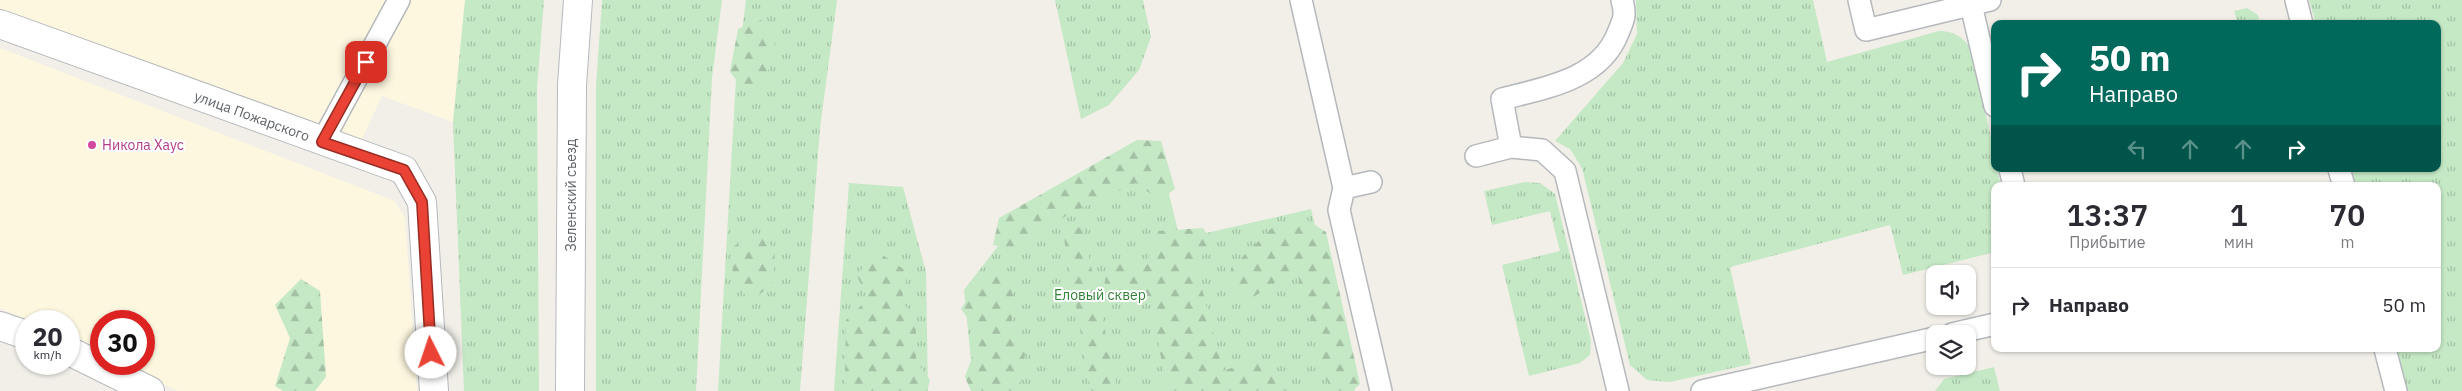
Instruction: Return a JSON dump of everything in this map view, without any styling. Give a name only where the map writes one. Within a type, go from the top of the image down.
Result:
[{"type":"street","name":"Зеленский съезд","points":[[570,391],[572,85],[578,0]]},
{"type":"street","name":"улица Пожарского","points":[[0,24],[322,142],[404,170],[422,202],[434,391]]},
{"type":"street","points":[[0,326],[15,331]]},
{"type":"street","points":[[80,356],[150,391]]},
{"type":"lane","points":[[322,142],[399,0]]},
{"type":"lane","points":[[1300,0],[1344,188],[1338,210],[1381,391]]},
{"type":"lane","points":[[1511,147],[1502,99],[1567,81],[1600,61],[1615,42],[1626,15],[1622,0]]},
{"type":"lane","points":[[1859,0],[1866,30],[1981,2],[1991,76]]},
{"type":"lane","points":[[2298,0],[2301,20]]},
{"type":"lane","points":[[1476,156],[1511,147],[1542,150],[1565,171],[1618,391]]},
{"type":"lane","points":[[1344,188],[1371,182]]},
{"type":"lane","points":[[1976,328],[1991,325]]},
{"type":"lane","points":[[1702,391],[1926,340]]},
{"type":"lane","points":[[2386,352],[2396,391]]},
{"type":"shaded area","points":[[0,0],[465,0],[453,122],[382,96],[360,143],[0,13]]},
{"type":"shaded area","points":[[0,48],[395,201],[405,218],[417,391],[178,391],[143,375],[155,375],[155,310],[90,310],[90,350],[80,345],[80,310],[15,310],[15,315],[0,308]]},
{"type":"green space","points":[[465,0],[544,0],[537,88],[539,391],[464,391],[453,122]]},
{"type":"green space","points":[[602,0],[722,0],[712,78],[696,391],[596,391],[596,86]]},
{"type":"green space","points":[[746,0],[837,0],[820,128],[800,391],[718,391],[736,79]]},
{"type":"green space","points":[[1055,0],[1143,0],[1151,37],[1139,70],[1109,105],[1081,119]]},
{"type":"green space","points":[[1636,0],[1813,0],[1827,62],[1939,31],[1956,35],[1965,41],[1974,56],[1991,139],[1991,172],[1998,172],[2000,182],[1991,182],[1991,253],[1943,265],[1926,265],[1926,269],[1903,275],[1890,225],[1730,267],[1751,364],[1670,382],[1647,380],[1630,365],[1582,168],[1570,149],[1555,141],[1623,63],[1637,34]]},
{"type":"green space","points":[[2309,0],[2462,0],[2462,391],[2406,391],[2397,352],[2441,352],[2441,182],[2355,182],[2353,172],[2441,172],[2441,20],[2315,20]]},
{"type":"green space","points":[[2247,8],[2258,15],[2259,20],[2237,20],[2234,11]]},
{"type":"green space","points":[[761,20],[775,42],[765,85],[747,94],[730,72],[738,29]]},
{"type":"green space","points":[[1137,140],[1161,141],[1175,189],[1159,200],[1136,183],[1067,215],[1018,251],[993,245],[999,218]]},
{"type":"green space","name":"Еловый сквер","points":[[1159,153],[1180,239],[1311,209],[1355,391],[974,391],[964,290],[1005,237]]},
{"type":"green space","points":[[1525,182],[1540,183],[1555,194],[1591,341],[1590,355],[1580,363],[1529,376],[1502,265],[1560,251],[1550,211],[1492,225],[1484,191]]},
{"type":"green space","points":[[849,183],[903,187],[926,272],[928,391],[834,391]]},
{"type":"green space","points":[[1306,219],[1326,232],[1360,384],[1352,391],[1338,391],[1329,386],[1296,269],[1249,300],[1231,288],[1231,268],[1274,226]]},
{"type":"green space","points":[[1067,223],[1083,229],[1118,391],[1091,391],[1063,233]]},
{"type":"green space","points":[[1203,228],[1214,246],[1195,261],[1223,371],[1261,358],[1296,391],[1167,391],[1150,296],[1114,297],[1104,286],[1108,265],[1148,260],[1158,231]]},
{"type":"green space","points":[[756,233],[775,249],[773,283],[751,302],[732,279],[734,246]]},
{"type":"green space","points":[[875,250],[908,272],[902,299],[916,326],[916,361],[930,380],[927,391],[866,391],[845,383],[846,320],[868,299],[857,276]]},
{"type":"green space","points":[[982,275],[1006,275],[1017,306],[1006,333],[1025,353],[1020,391],[971,391],[965,377],[980,335],[961,309]]},
{"type":"green space","points":[[301,279],[320,291],[326,377],[315,391],[283,391],[275,386],[290,338],[275,305]]},
{"type":"green space","points":[[1994,367],[2000,391],[1935,391],[1944,379],[1961,375],[1976,375],[1976,371]]},
{"type":"place","name":"Никола Хаус","points":[[92,145]]},
{"type":"route","points":[[366,62],[322,142],[404,170],[422,202],[431,353]]}]
